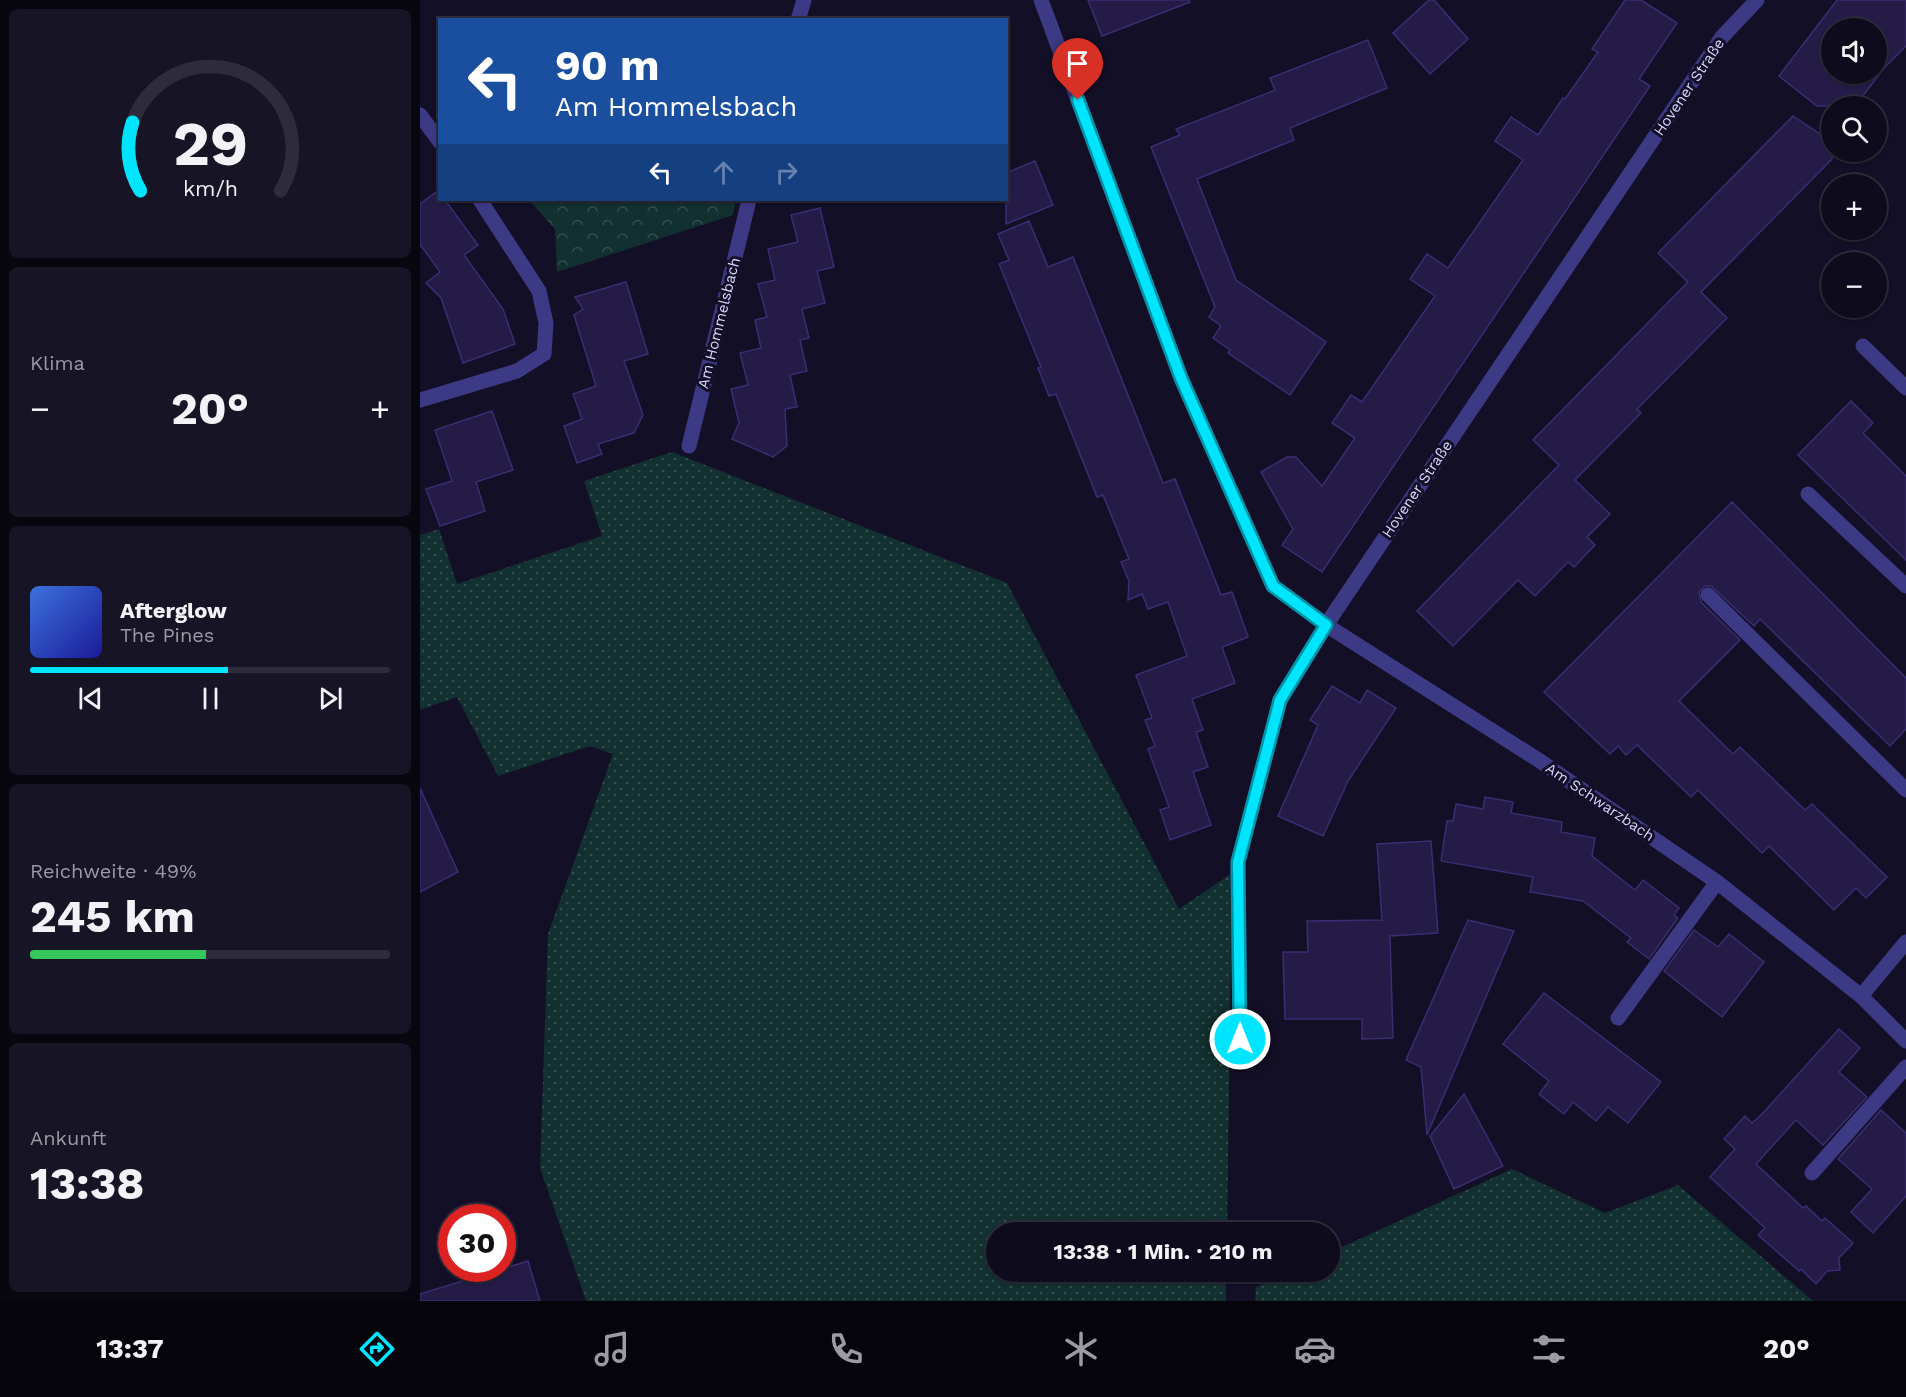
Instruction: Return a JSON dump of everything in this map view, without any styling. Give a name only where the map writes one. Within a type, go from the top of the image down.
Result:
[{"type":"street","points":[[799,18],[804,0]]},
{"type":"street","points":[[1041,0],[1181,378],[1273,586],[1326,625]]},
{"type":"street","name":"Hovener Straße","points":[[1240,1039],[1238,862],[1280,700],[1326,625],[1716,47],[1757,0]]},
{"type":"street","points":[[420,115],[438,139]]},
{"type":"street","points":[[420,400],[517,371],[544,354],[546,323],[538,291],[481,201]]},
{"type":"street","name":"Am Hommelsbach","points":[[689,446],[749,201]]},
{"type":"street","points":[[1863,346],[1906,388]]},
{"type":"street","points":[[1808,494],[1906,585]]},
{"type":"street","points":[[1708,595],[1906,790]]},
{"type":"street","name":"Am Schwarzbach","points":[[1326,625],[1537,759],[1717,882],[1861,996],[1906,1041]]},
{"type":"street","points":[[1618,1018],[1717,882]]},
{"type":"street","points":[[1861,996],[1906,942]]},
{"type":"street","points":[[1812,1173],[1906,1067]]},
{"type":"green space","points":[[530,201],[736,201],[733,215],[557,272],[555,229]]},
{"type":"green space","points":[[672,452],[1007,583],[1179,909],[1232,873],[1227,1222],[986,1222],[986,1282],[1226,1282],[1226,1301],[586,1301],[540,1168],[548,934],[613,754],[590,746],[498,776],[457,697],[420,710],[420,535],[439,529],[457,584],[602,536],[584,481]]},
{"type":"green space","points":[[1512,1169],[1605,1213],[1678,1185],[1813,1301],[1255,1301],[1256,1287],[1267,1282],[1340,1282],[1340,1248]]},
{"type":"building","points":[[1088,0],[1189,0],[1190,2],[1102,36]]},
{"type":"building","points":[[1429,0],[1434,0],[1468,39],[1430,74],[1393,33]]},
{"type":"building","points":[[1625,0],[1641,0],[1677,23],[1639,79],[1650,86],[1322,572],[1282,545],[1293,529],[1261,472],[1287,457],[1296,457],[1322,486],[1355,438],[1332,423],[1351,395],[1362,402],[1435,296],[1410,279],[1427,254],[1448,268],[1523,160],[1495,141],[1511,117],[1538,135],[1598,52],[1592,49]]},
{"type":"building","points":[[1837,0],[1906,0],[1906,46],[1887,65],[1887,18],[1823,18]]},
{"type":"building","points":[[1821,21],[1821,84],[1872,84],[1863,96],[1821,96],[1821,106],[1817,106],[1779,76]]},
{"type":"building","points":[[1368,40],[1387,88],[1290,128],[1294,140],[1197,179],[1236,280],[1326,342],[1290,395],[1228,353],[1230,350],[1213,338],[1221,326],[1209,317],[1215,307],[1151,147],[1180,135],[1176,129],[1275,90],[1270,78]]},
{"type":"building","points":[[1793,116],[1821,135],[1821,162],[1829,162],[1701,292],[1727,318],[1637,409],[1641,413],[1575,480],[1610,514],[1587,537],[1595,545],[1574,567],[1568,562],[1535,596],[1518,580],[1453,646],[1417,611],[1559,465],[1533,440],[1688,282],[1658,253]]},
{"type":"building","points":[[1035,161],[1053,205],[1006,224],[1008,172]]},
{"type":"building","points":[[438,191],[438,201],[446,201],[478,245],[464,255],[503,309],[515,344],[463,363],[441,298],[426,283],[440,272],[420,244],[420,204]]},
{"type":"building","points":[[820,208],[834,267],[817,271],[825,303],[802,309],[809,338],[800,340],[807,371],[790,375],[797,407],[785,409],[787,446],[773,457],[732,439],[739,423],[731,389],[748,385],[740,353],[761,348],[755,320],[767,317],[758,284],[775,280],[768,249],[798,242],[791,215]]},
{"type":"building","points":[[1029,221],[1048,267],[1073,257],[1163,483],[1175,479],[1221,595],[1232,592],[1248,637],[1222,647],[1235,683],[1192,699],[1203,730],[1196,732],[1208,767],[1193,772],[1211,825],[1170,840],[1160,810],[1169,807],[1148,749],[1155,746],[1145,720],[1152,718],[1136,675],[1187,656],[1168,602],[1148,609],[1142,594],[1128,600],[1129,581],[1121,562],[1129,559],[1103,495],[1097,497],[1056,394],[1049,396],[1038,368],[1041,367],[999,264],[1009,260],[998,234]]},
{"type":"building","points":[[626,282],[648,354],[624,361],[643,415],[634,433],[598,444],[602,454],[577,463],[564,426],[582,419],[573,394],[596,386],[574,315],[583,309],[575,297]]},
{"type":"building","points":[[1851,401],[1873,423],[1863,433],[1906,476],[1906,560],[1798,455]]},
{"type":"building","points":[[492,411],[513,470],[476,482],[485,511],[440,526],[426,489],[452,481],[435,430]]},
{"type":"building","points":[[1732,502],[1906,678],[1906,729],[1890,746],[1760,619],[1754,626],[1711,586],[1705,586],[1699,592],[1701,602],[1740,640],[1679,701],[1733,754],[1740,747],[1805,810],[1812,804],[1887,877],[1866,898],[1856,888],[1834,910],[1769,846],[1762,853],[1698,790],[1691,797],[1637,745],[1626,755],[1618,746],[1610,754],[1544,692]]},
{"type":"building","points":[[1332,686],[1360,703],[1367,690],[1396,708],[1348,781],[1323,836],[1278,816],[1318,725],[1310,720]]},
{"type":"building","points":[[420,788],[458,872],[420,892]]},
{"type":"building","points":[[1485,797],[1513,802],[1511,813],[1562,822],[1561,832],[1595,838],[1592,856],[1635,890],[1643,880],[1679,908],[1674,915],[1678,918],[1649,959],[1627,942],[1631,938],[1583,901],[1530,892],[1533,877],[1441,861],[1447,821],[1453,821],[1456,804],[1483,809]]},
{"type":"building","points":[[1431,841],[1438,933],[1390,936],[1393,1038],[1362,1039],[1362,1019],[1285,1019],[1283,952],[1308,952],[1307,921],[1382,920],[1377,844]]},
{"type":"building","points":[[1468,920],[1514,931],[1427,1135],[1421,1067],[1406,1060]]},
{"type":"building","points":[[1694,930],[1718,947],[1729,934],[1764,962],[1722,1017],[1664,971]]},
{"type":"building","points":[[1544,993],[1661,1082],[1628,1123],[1608,1107],[1596,1121],[1573,1102],[1564,1114],[1539,1094],[1549,1081],[1503,1044]]},
{"type":"building","points":[[1839,1029],[1860,1048],[1839,1072],[1867,1097],[1823,1145],[1796,1120],[1756,1164],[1803,1208],[1806,1206],[1822,1221],[1825,1218],[1853,1243],[1839,1258],[1840,1270],[1827,1271],[1816,1284],[1758,1235],[1765,1228],[1710,1177],[1735,1149],[1724,1139],[1745,1116],[1752,1123],[1763,1113]]},
{"type":"building","points":[[1464,1094],[1503,1166],[1454,1189],[1430,1136]]},
{"type":"building","points":[[1881,1110],[1906,1133],[1906,1196],[1873,1233],[1851,1212],[1872,1189],[1838,1159]]},
{"type":"building","points":[[528,1261],[540,1301],[420,1301],[420,1294],[459,1282],[516,1282],[516,1265]]},
{"type":"route","points":[[1078,100],[1181,378],[1273,586],[1326,625],[1280,700],[1238,862],[1240,1039]]}]
